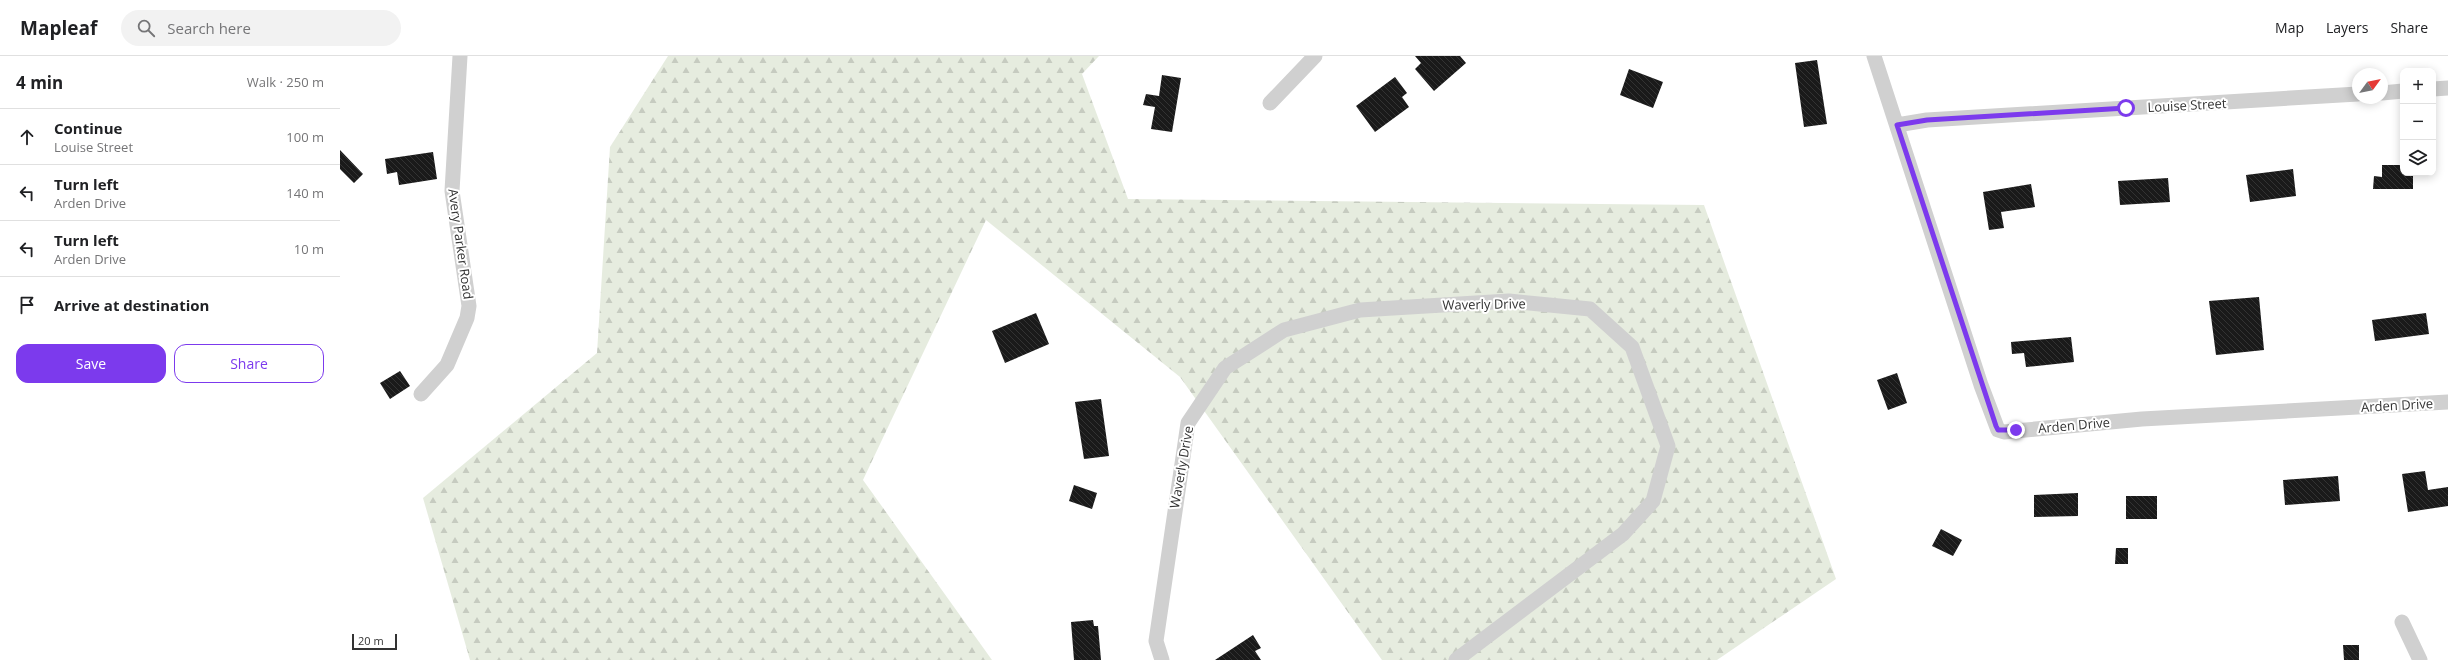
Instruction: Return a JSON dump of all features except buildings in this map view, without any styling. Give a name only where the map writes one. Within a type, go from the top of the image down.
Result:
[{"type":"street","name":"Avery Parker Road","points":[[421,394],[447,365],[467,318],[469,306],[452,191],[460,56]]},
{"type":"street","points":[[1270,103],[1314,56]]},
{"type":"street","name":"Arden Drive","points":[[1874,56],[1980,385],[1998,430],[2004,432],[2142,419],[2448,402]]},
{"type":"street","points":[[2436,89],[2448,88]]},
{"type":"street","points":[[2388,92],[2400,91]]},
{"type":"street","name":"Louise Street","points":[[1897,125],[1927,120],[2352,94]]},
{"type":"street","name":"Waverly Drive","points":[[1162,660],[1156,641],[1188,423],[1225,368],[1284,330],[1360,310],[1509,301],[1590,309],[1632,347],[1668,446],[1653,501],[1623,534],[1456,660]]},
{"type":"street","points":[[2402,622],[2420,660]]},
{"type":"green space","points":[[668,56],[1099,56],[1082,74],[1128,199],[1704,205],[1836,579],[1717,660],[1382,660],[1180,377],[986,220],[863,480],[992,660],[470,660],[423,498],[597,353],[610,147]]},
{"type":"route","points":[[2016,430],[2004,432],[1998,430],[1980,385],[1908,154],[1897,125],[1927,120],[2126,108]]}]
